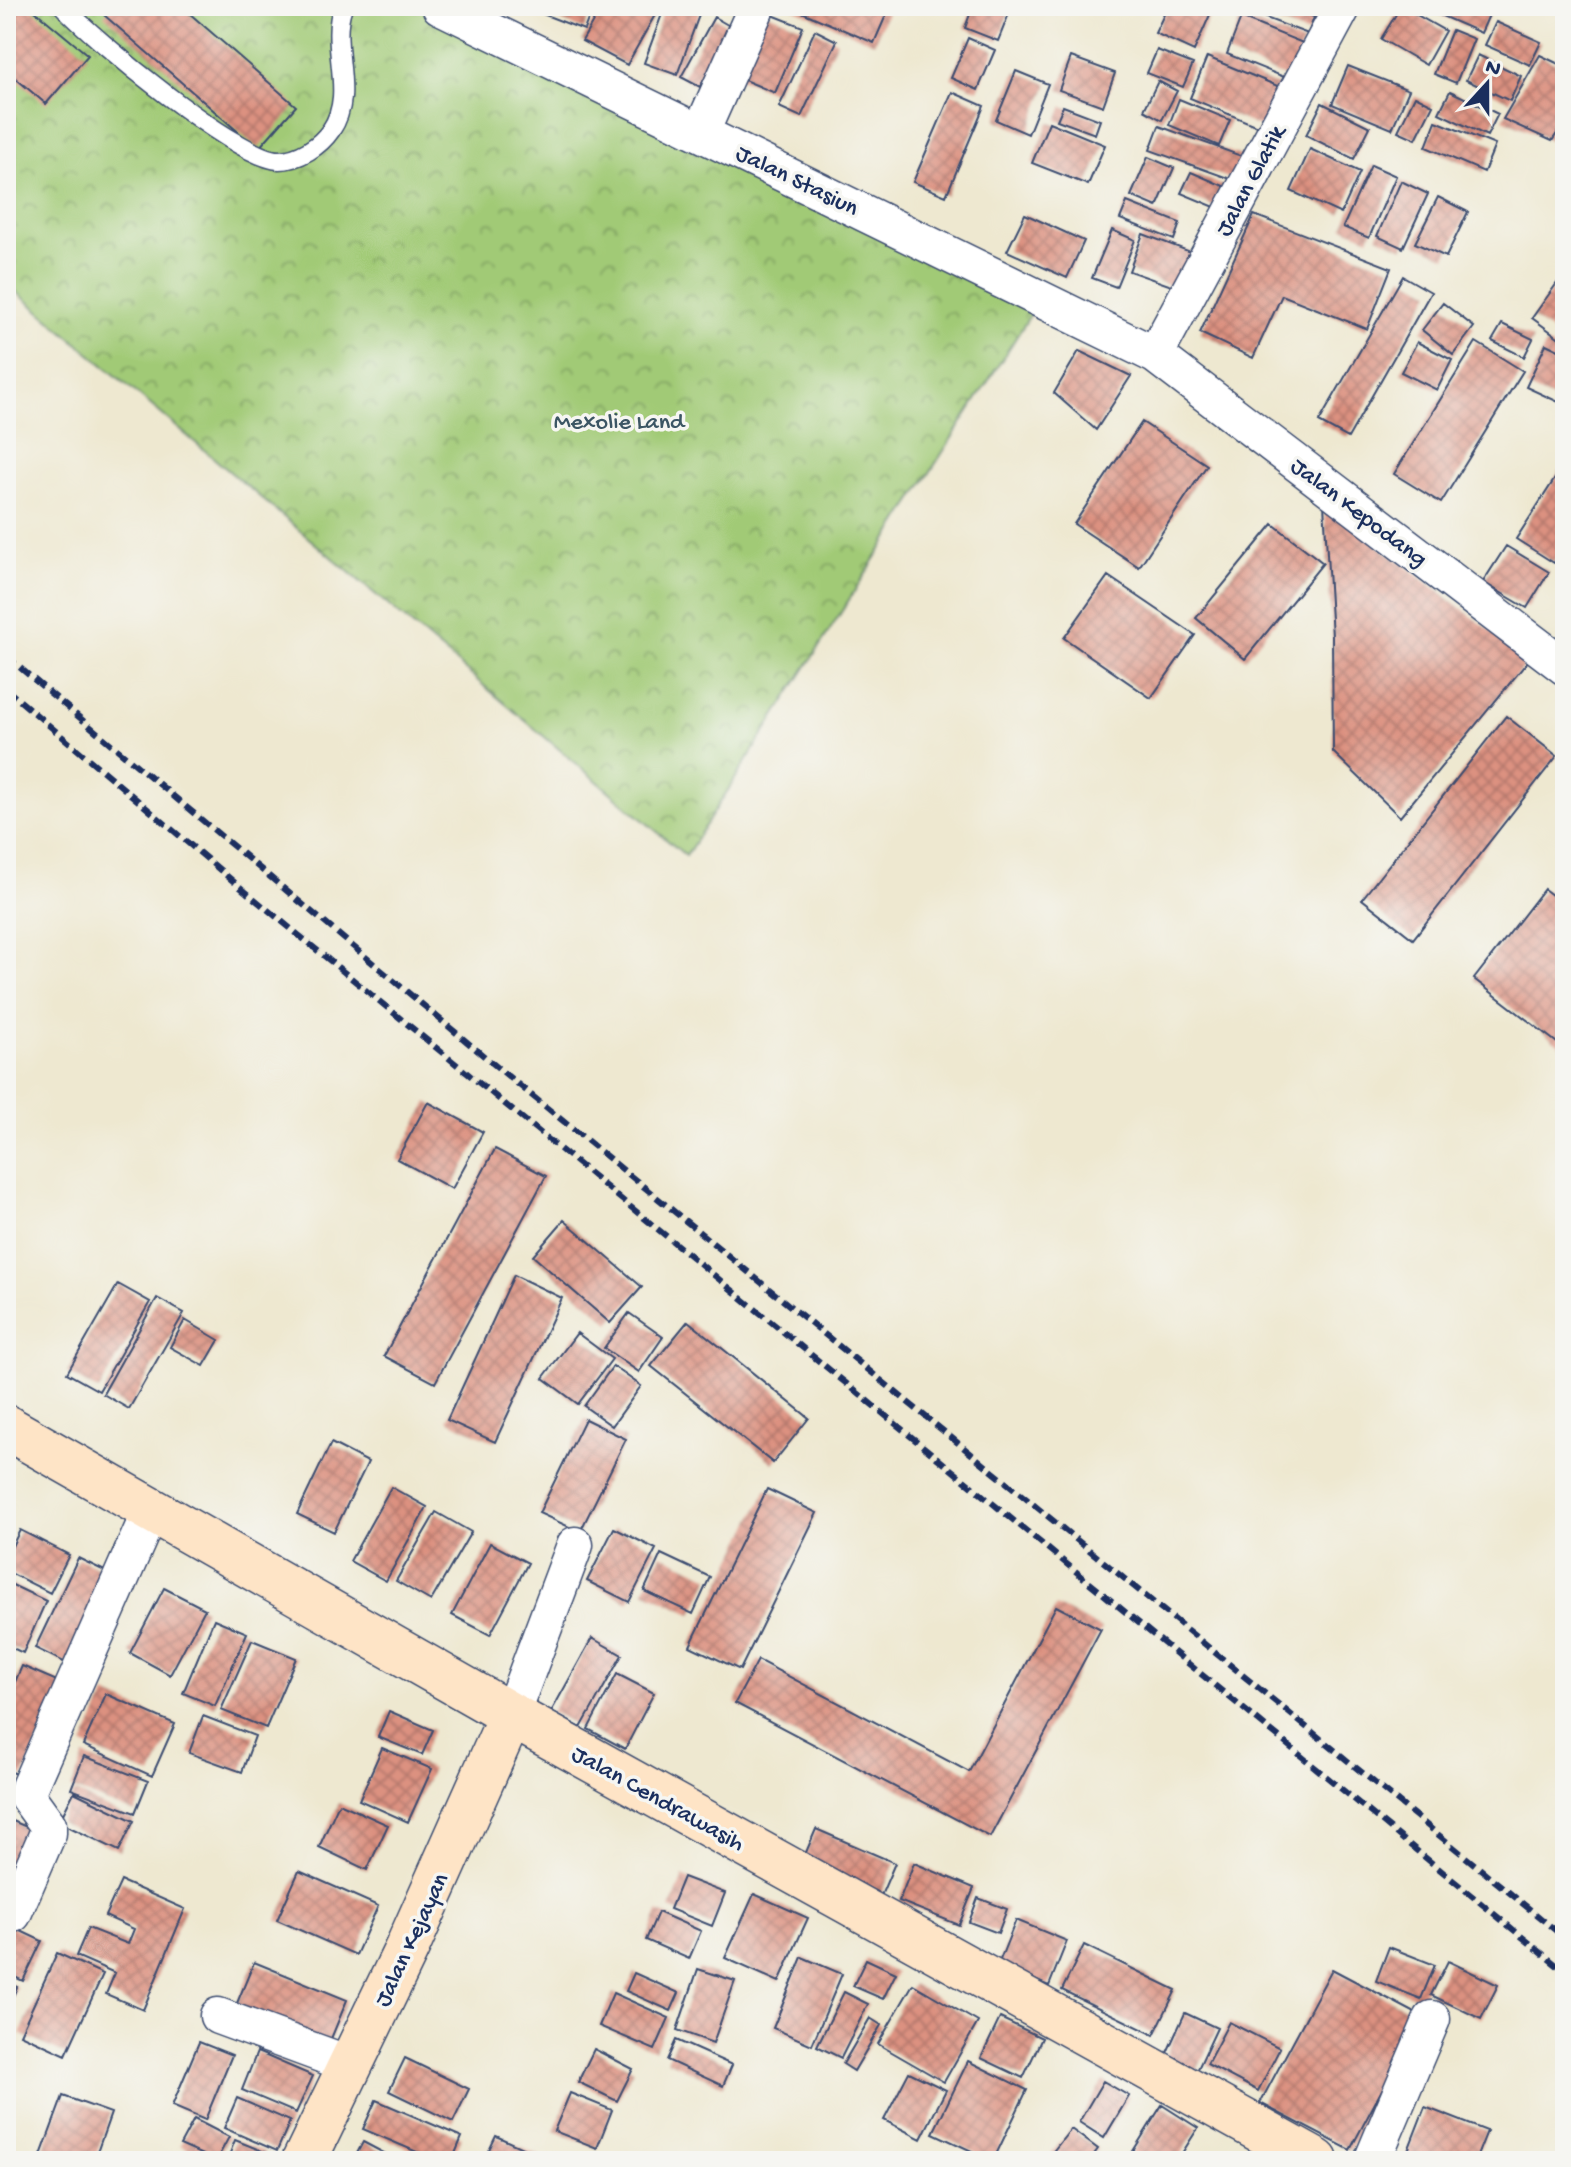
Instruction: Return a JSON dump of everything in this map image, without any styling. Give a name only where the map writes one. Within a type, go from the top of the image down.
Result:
[{"type":"main road","name":"Jalan Cendrawasih","points":[[6,1427],[511,1715],[1299,2157]]},
{"type":"main road","name":"Jalan Kejayan","points":[[304,2161],[511,1715]]},
{"type":"street","name":"Jalan Stasiun","points":[[440,6],[1155,355]]},
{"type":"street","points":[[701,132],[757,6]]},
{"type":"street","name":"Jalan Glatik","points":[[1155,355],[1343,6]]},
{"type":"street","name":"Jalan Kepodang","points":[[1155,355],[1565,667]]},
{"type":"street","points":[[13,1914],[48,1833],[48,1825],[27,1796],[29,1787],[151,1510]]},
{"type":"street","points":[[511,1715],[575,1545]]},
{"type":"street","points":[[218,2016],[351,2065]]},
{"type":"street","points":[[1372,2161],[1432,2019]]},
{"type":"lane","points":[[63,6],[187,110],[261,156],[279,160],[298,156],[319,144],[332,129],[343,86],[336,37],[343,6]]},
{"type":"green space","name":"Mexolie Land","points":[[6,6],[425,6],[1041,298],[686,856],[6,283]]},
{"type":"building","points":[[6,6],[29,6],[88,55],[46,104],[6,70]]},
{"type":"building","points":[[112,6],[181,6],[296,106],[258,149],[104,15]]},
{"type":"building","points":[[522,6],[593,6],[584,30]]},
{"type":"building","points":[[602,6],[660,6],[627,65],[582,41]]},
{"type":"building","points":[[665,6],[702,7],[677,75],[644,63]]},
{"type":"building","points":[[788,6],[872,6],[887,13],[874,43]]},
{"type":"building","points":[[973,6],[996,6],[1010,11],[998,41],[965,28]]},
{"type":"building","points":[[1168,6],[1213,8],[1194,51],[1155,33]]},
{"type":"building","points":[[1267,6],[1287,6],[1314,17],[1308,34],[1263,17]]},
{"type":"building","points":[[1401,6],[1445,31],[1426,65],[1381,39]]},
{"type":"building","points":[[1419,6],[1493,6],[1481,33]]},
{"type":"building","points":[[765,12],[803,27],[775,93],[737,77]]},
{"type":"building","points":[[714,17],[733,28],[700,87],[681,77]]},
{"type":"building","points":[[1241,18],[1303,43],[1289,79],[1227,54]]},
{"type":"building","points":[[1496,22],[1541,42],[1530,65],[1485,45]]},
{"type":"building","points":[[815,30],[837,41],[801,117],[779,107]]},
{"type":"building","points":[[1452,30],[1474,39],[1456,83],[1434,74]]},
{"type":"building","points":[[968,38],[995,50],[978,90],[951,78]]},
{"type":"building","points":[[1157,50],[1193,64],[1183,87],[1147,73]]},
{"type":"building","points":[[1478,55],[1521,76],[1510,101],[1466,80]]},
{"type":"building","points":[[1540,55],[1565,67],[1565,121],[1552,141],[1503,119]]},
{"type":"building","points":[[1071,57],[1115,73],[1103,106],[1059,90]]},
{"type":"building","points":[[1207,57],[1280,87],[1262,128],[1190,98]]},
{"type":"building","points":[[1348,66],[1409,90],[1392,129],[1332,104]]},
{"type":"building","points":[[1016,71],[1048,84],[1028,134],[996,120]]},
{"type":"building","points":[[1158,81],[1177,91],[1162,120],[1144,110]]},
{"type":"building","points":[[1450,91],[1498,114],[1487,136],[1439,113]]},
{"type":"building","points":[[952,92],[984,106],[946,196],[913,182]]},
{"type":"building","points":[[1415,96],[1433,105],[1416,139],[1398,131]]},
{"type":"building","points":[[1179,99],[1230,120],[1219,146],[1169,125]]},
{"type":"building","points":[[1322,103],[1370,127],[1354,159],[1306,135]]},
{"type":"building","points":[[1063,106],[1100,120],[1095,134],[1057,120]]},
{"type":"building","points":[[1436,121],[1495,145],[1484,172],[1426,147]]},
{"type":"building","points":[[1049,122],[1105,145],[1088,185],[1032,163]]},
{"type":"building","points":[[1159,126],[1244,157],[1236,181],[1150,150]]},
{"type":"building","points":[[1310,149],[1360,172],[1341,214],[1291,191]]},
{"type":"building","points":[[1148,157],[1174,168],[1157,207],[1131,196]]},
{"type":"building","points":[[1371,165],[1396,176],[1369,238],[1343,227]]},
{"type":"building","points":[[1191,172],[1226,187],[1217,208],[1181,193]]},
{"type":"building","points":[[1401,181],[1428,194],[1403,248],[1377,236]]},
{"type":"building","points":[[1438,197],[1468,212],[1446,257],[1415,243]]},
{"type":"building","points":[[1127,202],[1180,223],[1174,240],[1120,219]]},
{"type":"building","points":[[1025,214],[1084,241],[1067,278],[1007,251]]},
{"type":"building","points":[[1254,215],[1391,268],[1367,329],[1282,295],[1253,358],[1200,333]]},
{"type":"building","points":[[1112,230],[1135,240],[1116,287],[1092,278]]},
{"type":"building","points":[[1143,234],[1196,254],[1183,290],[1129,271]]},
{"type":"building","points":[[1565,272],[1565,342],[1532,318]]},
{"type":"building","points":[[1403,276],[1431,292],[1348,438],[1319,422]]},
{"type":"building","points":[[1443,303],[1474,327],[1453,355],[1422,330]]},
{"type":"building","points":[[1502,324],[1533,339],[1524,357],[1492,341]]},
{"type":"building","points":[[1417,342],[1452,360],[1437,390],[1401,372]]},
{"type":"building","points":[[1476,342],[1523,371],[1441,503],[1394,474]]},
{"type":"building","points":[[1546,344],[1565,353],[1565,405],[1526,387]]},
{"type":"building","points":[[1079,351],[1131,376],[1096,430],[1054,393]]},
{"type":"building","points":[[1142,422],[1207,465],[1139,567],[1074,524]]},
{"type":"building","points":[[1565,463],[1565,547],[1554,563],[1516,539]]},
{"type":"building","points":[[1324,504],[1529,660],[1400,817],[1333,752],[1332,636]]},
{"type":"building","points":[[1273,524],[1323,563],[1245,659],[1196,618]]},
{"type":"building","points":[[1506,546],[1549,572],[1527,608],[1483,582]]},
{"type":"building","points":[[1108,576],[1195,635],[1151,698],[1064,638]]},
{"type":"building","points":[[1506,716],[1557,756],[1413,939],[1362,899]]},
{"type":"building","points":[[1544,889],[1565,905],[1565,1049],[1474,979]]},
{"type":"building","points":[[428,1102],[483,1132],[452,1189],[397,1159]]},
{"type":"building","points":[[495,1149],[546,1176],[435,1383],[384,1356]]},
{"type":"building","points":[[564,1220],[642,1287],[610,1323],[533,1256]]},
{"type":"building","points":[[514,1275],[562,1298],[495,1442],[447,1420]]},
{"type":"building","points":[[118,1284],[150,1302],[99,1391],[67,1373]]},
{"type":"building","points":[[157,1298],[184,1313],[129,1409],[103,1394]]},
{"type":"building","points":[[629,1313],[663,1337],[639,1372],[604,1348]]},
{"type":"building","points":[[185,1320],[219,1340],[204,1366],[170,1347]]},
{"type":"building","points":[[688,1321],[809,1418],[773,1463],[651,1366]]},
{"type":"building","points":[[577,1333],[612,1359],[578,1404],[543,1378]]},
{"type":"building","points":[[613,1366],[641,1386],[612,1426],[584,1406]]},
{"type":"building","points":[[585,1419],[626,1439],[580,1532],[539,1513]]},
{"type":"building","points":[[331,1443],[368,1462],[334,1532],[297,1514]]},
{"type":"building","points":[[391,1487],[427,1507],[386,1581],[350,1561]]},
{"type":"building","points":[[767,1489],[817,1513],[740,1670],[690,1646]]},
{"type":"building","points":[[436,1512],[471,1532],[431,1601],[396,1581]]},
{"type":"building","points":[[614,1528],[656,1549],[629,1602],[587,1581]]},
{"type":"building","points":[[20,1530],[69,1555],[50,1593],[6,1571],[6,1558]]},
{"type":"building","points":[[490,1543],[528,1563],[490,1635],[452,1615]]},
{"type":"building","points":[[661,1554],[710,1577],[693,1614],[644,1591]]},
{"type":"building","points":[[78,1558],[113,1575],[70,1665],[35,1648]]},
{"type":"building","points":[[6,1582],[46,1601],[23,1653],[6,1645]]},
{"type":"building","points":[[164,1588],[205,1609],[170,1675],[130,1653]]},
{"type":"building","points":[[1056,1606],[1101,1629],[990,1837],[735,1703],[758,1660],[969,1772]]},
{"type":"building","points":[[214,1619],[247,1633],[215,1706],[183,1693]]},
{"type":"building","points":[[592,1638],[622,1655],[581,1728],[551,1712]]},
{"type":"building","points":[[252,1640],[296,1658],[266,1728],[221,1710]]},
{"type":"building","points":[[22,1666],[64,1684],[23,1777],[6,1770],[6,1702]]},
{"type":"building","points":[[617,1674],[654,1693],[625,1749],[588,1729]]},
{"type":"building","points":[[106,1694],[175,1724],[152,1776],[83,1745]]},
{"type":"building","points":[[389,1711],[433,1730],[422,1755],[378,1737]]},
{"type":"building","points":[[203,1716],[255,1736],[242,1772],[189,1753]]},
{"type":"building","points":[[382,1748],[432,1769],[408,1822],[359,1800]]},
{"type":"building","points":[[84,1756],[148,1781],[135,1813],[71,1789]]},
{"type":"building","points":[[74,1792],[134,1821],[119,1851],[59,1822]]},
{"type":"building","points":[[339,1803],[388,1825],[367,1870],[319,1847]]},
{"type":"building","points":[[6,1818],[38,1832],[6,1889]]},
{"type":"building","points":[[816,1829],[895,1863],[877,1905],[798,1871]]},
{"type":"building","points":[[914,1863],[974,1888],[959,1925],[899,1901]]},
{"type":"building","points":[[299,1871],[378,1906],[356,1955],[277,1920]]},
{"type":"building","points":[[683,1877],[725,1893],[712,1926],[670,1909]]},
{"type":"building","points":[[121,1881],[185,1909],[143,2010],[106,1994],[115,1973],[76,1956],[88,1928],[128,1944],[134,1929],[105,1916]]},
{"type":"building","points":[[754,1894],[808,1918],[779,1982],[725,1958]]},
{"type":"building","points":[[978,1898],[1007,1909],[998,1933],[969,1922]]},
{"type":"building","points":[[658,1912],[701,1931],[689,1959],[646,1940]]},
{"type":"building","points":[[1016,1920],[1067,1941],[1049,1986],[998,1965]]},
{"type":"building","points":[[6,1924],[42,1941],[23,1981],[6,1973]]},
{"type":"building","points":[[1084,1945],[1176,1990],[1154,2035],[1062,1990]]},
{"type":"building","points":[[1389,1947],[1435,1965],[1421,1999],[1376,1981]]},
{"type":"building","points":[[57,1953],[103,1974],[66,2055],[20,2034]]},
{"type":"building","points":[[802,1957],[842,1974],[812,2045],[773,2028]]},
{"type":"building","points":[[866,1959],[896,1973],[883,1999],[853,1986]]},
{"type":"building","points":[[1448,1961],[1498,1985],[1481,2019],[1431,1995]]},
{"type":"building","points":[[254,1962],[347,2000],[328,2046],[235,2008]]},
{"type":"building","points":[[698,1969],[735,1981],[713,2043],[677,2030]]},
{"type":"building","points":[[1332,1969],[1421,2016],[1350,2150],[1260,2103]]},
{"type":"building","points":[[634,1973],[679,1993],[671,2011],[626,1991]]},
{"type":"building","points":[[6,1982],[17,1987],[6,2012]]},
{"type":"building","points":[[913,1984],[978,2022],[944,2082],[878,2044]]},
{"type":"building","points":[[844,1992],[868,2004],[841,2058],[817,2046]]},
{"type":"building","points":[[613,1993],[669,2018],[655,2050],[599,2026]]},
{"type":"building","points":[[1185,2013],[1217,2028],[1197,2071],[1165,2057]]},
{"type":"building","points":[[870,2018],[881,2025],[854,2071],[843,2064]]},
{"type":"building","points":[[1000,2018],[1042,2038],[1023,2078],[981,2058]]},
{"type":"building","points":[[1229,2022],[1280,2048],[1258,2091],[1207,2064]]},
{"type":"building","points":[[676,2040],[732,2065],[723,2086],[667,2060]]},
{"type":"building","points":[[199,2042],[232,2055],[205,2120],[172,2106]]},
{"type":"building","points":[[594,2049],[633,2069],[617,2101],[578,2082]]},
{"type":"building","points":[[257,2052],[313,2076],[296,2113],[242,2090]]},
{"type":"building","points":[[405,2058],[469,2089],[453,2122],[389,2091]]},
{"type":"building","points":[[968,2061],[1027,2090],[993,2161],[933,2133]]},
{"type":"building","points":[[909,2072],[946,2090],[921,2139],[884,2120]]},
{"type":"building","points":[[1103,2081],[1129,2096],[1104,2138],[1079,2122]]},
{"type":"building","points":[[570,2093],[612,2110],[597,2148],[554,2131]]},
{"type":"building","points":[[63,2096],[111,2113],[94,2161],[39,2161]]},
{"type":"building","points":[[237,2098],[290,2121],[277,2151],[224,2128]]},
{"type":"building","points":[[376,2100],[462,2137],[452,2161],[438,2161],[363,2129]]},
{"type":"building","points":[[1162,2105],[1198,2128],[1177,2161],[1130,2161],[1128,2159]]},
{"type":"building","points":[[1425,2107],[1487,2131],[1475,2161],[1404,2161]]},
{"type":"building","points":[[194,2119],[229,2137],[216,2161],[180,2145]]},
{"type":"building","points":[[1071,2129],[1098,2149],[1089,2161],[1060,2161],[1051,2154]]},
{"type":"building","points":[[496,2136],[551,2161],[484,2161]]},
{"type":"building","points":[[235,2140],[265,2152],[262,2161],[227,2161]]},
{"type":"building","points":[[363,2142],[399,2161],[353,2161]]},
{"type":"railway","points":[[6,656],[503,1072],[1565,1938]]},
{"type":"railway","points":[[6,689],[246,892],[1565,1972]]}]
